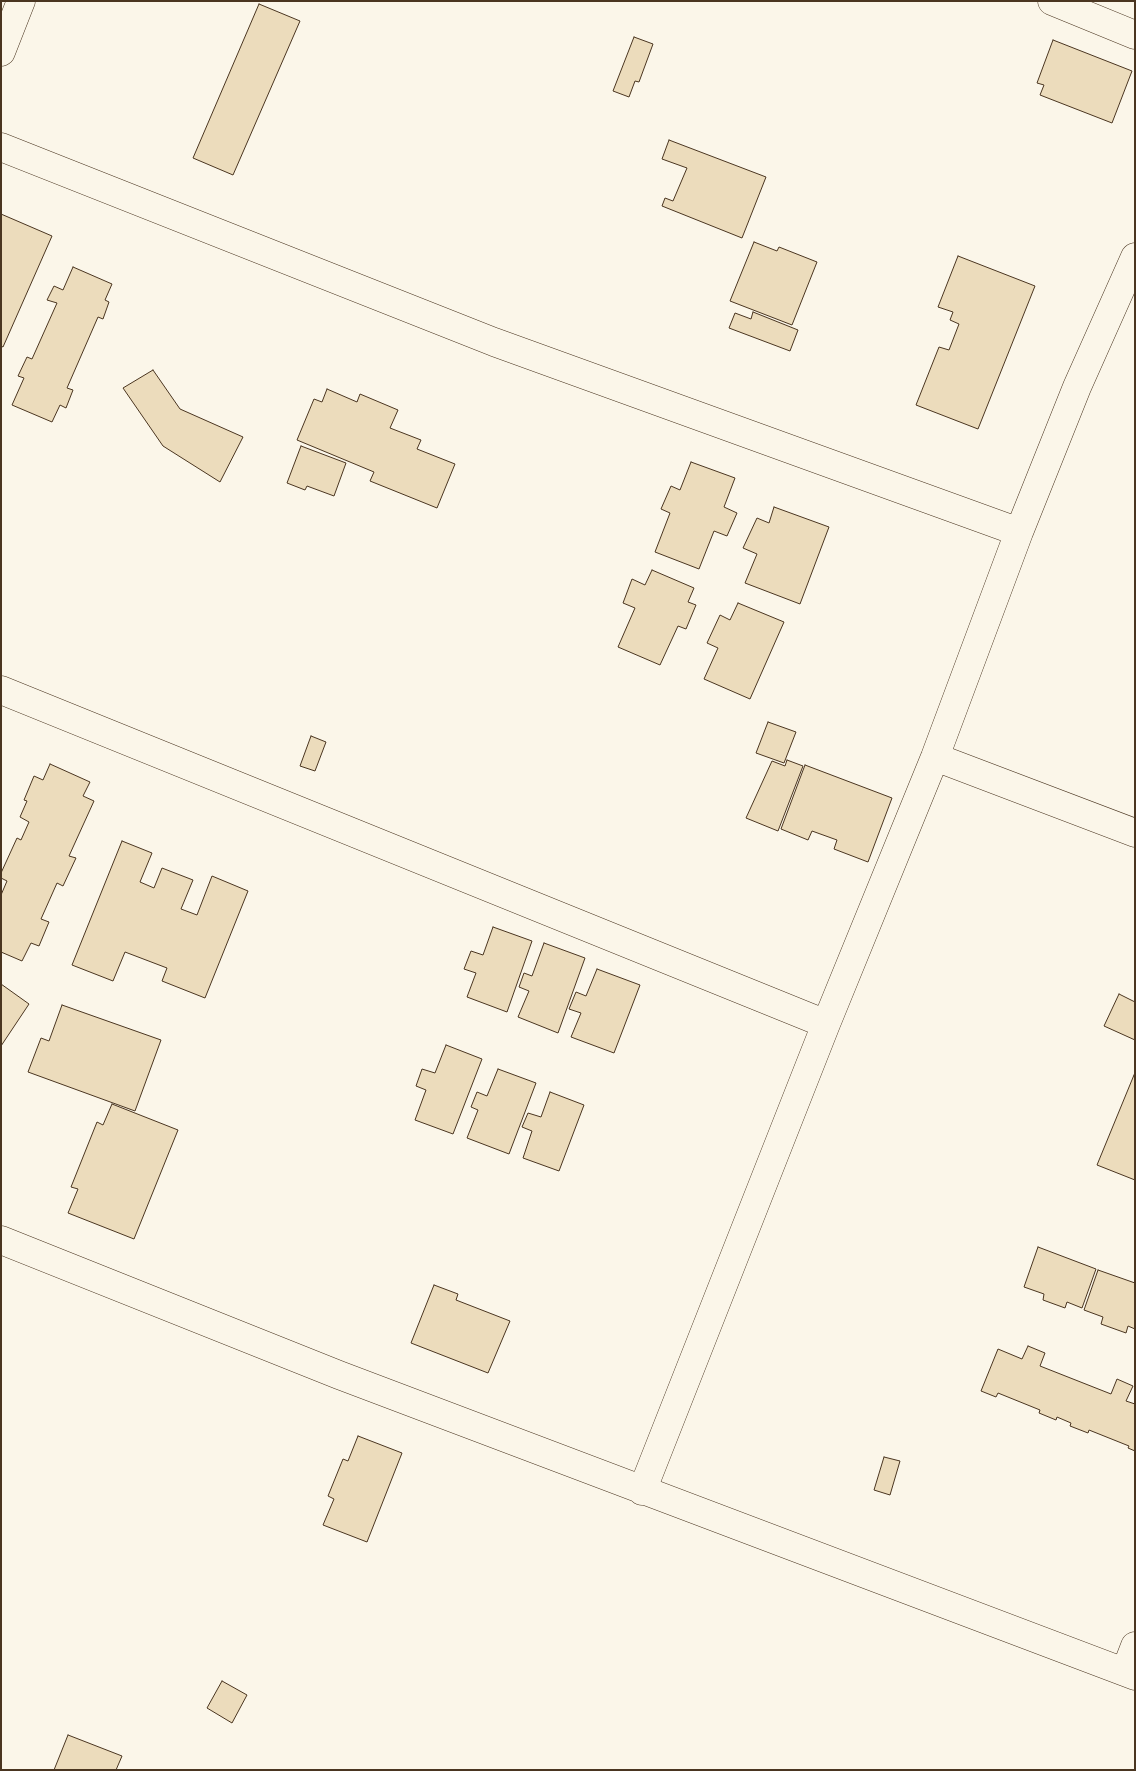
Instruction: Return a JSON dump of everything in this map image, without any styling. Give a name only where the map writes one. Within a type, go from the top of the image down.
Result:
[{"type":"street","points":[[1,52],[21,1]]},
{"type":"street","points":[[1052,1],[1135,35]]},
{"type":"street","points":[[1,148],[494,342],[1019,532]]},
{"type":"street","points":[[642,1491],[826,1024],[935,757],[1019,532],[1077,387],[1135,257]]},
{"type":"street","points":[[1,690],[826,1024]]},
{"type":"street","points":[[935,757],[1135,833]]},
{"type":"street","points":[[1,1240],[339,1374],[642,1491],[1130,1674],[1135,1646]]},
{"type":"building","points":[[259,4],[300,21],[233,175],[193,158]]},
{"type":"building","points":[[634,37],[653,44],[639,82],[635,81],[629,97],[613,91]]},
{"type":"building","points":[[1053,40],[1132,71],[1112,123],[1040,95],[1044,85],[1037,83]]},
{"type":"building","points":[[669,140],[766,177],[742,238],[662,206],[665,198],[673,201],[687,168],[662,159]]},
{"type":"building","points":[[1,214],[52,236],[3,347],[1,346]]},
{"type":"building","points":[[754,242],[777,251],[779,247],[817,262],[792,325],[730,301]]},
{"type":"building","points":[[958,256],[1035,286],[978,429],[916,405],[939,347],[949,350],[959,324],[950,320],[953,312],[938,307]]},
{"type":"building","points":[[73,267],[112,284],[105,300],[109,302],[103,319],[98,317],[67,388],[73,390],[66,408],[60,405],[52,422],[12,405],[24,378],[18,376],[27,357],[32,359],[57,303],[47,300],[54,286],[63,290]]},
{"type":"building","points":[[753,312],[798,330],[790,351],[729,328],[735,313],[751,319]]},
{"type":"building","points":[[153,370],[180,409],[243,437],[220,482],[163,446],[123,388]]},
{"type":"building","points":[[327,389],[357,402],[360,394],[398,410],[390,428],[421,440],[417,449],[455,464],[437,508],[370,481],[374,472],[297,440],[314,399],[322,402]]},
{"type":"building","points":[[301,446],[346,463],[334,496],[307,486],[305,490],[287,483]]},
{"type":"building","points":[[691,462],[735,478],[724,507],[737,513],[727,536],[714,531],[699,569],[655,552],[670,513],[661,509],[671,486],[680,490]]},
{"type":"building","points":[[774,507],[829,527],[800,604],[745,583],[757,554],[743,548],[757,518],[769,523]]},
{"type":"building","points":[[652,570],[694,588],[688,602],[696,605],[686,629],[678,626],[660,665],[618,647],[635,608],[623,603],[632,579],[645,585]]},
{"type":"building","points":[[738,603],[784,622],[750,699],[704,679],[718,648],[707,643],[720,615],[730,620]]},
{"type":"building","points":[[768,722],[796,732],[784,763],[756,753]]},
{"type":"building","points":[[311,736],[326,742],[315,771],[300,766]]},
{"type":"building","points":[[787,760],[803,766],[778,831],[746,818],[772,761],[785,766]]},
{"type":"building","points":[[50,764],[90,782],[83,796],[94,801],[69,856],[76,858],[63,886],[57,883],[41,919],[49,922],[39,946],[31,943],[22,961],[1,952],[1,895],[7,881],[1,878],[1,873],[17,838],[21,840],[29,822],[20,817],[27,801],[24,800],[34,776],[43,780]]},
{"type":"building","points":[[805,765],[892,798],[868,862],[834,849],[837,840],[812,831],[808,840],[781,829]]},
{"type":"building","points":[[122,841],[152,853],[140,882],[154,888],[162,868],[193,880],[181,909],[197,915],[212,876],[248,891],[205,998],[162,981],[167,968],[125,952],[113,981],[72,965]]},
{"type":"building","points":[[493,927],[532,941],[507,1012],[467,997],[476,973],[464,969],[471,951],[483,955]]},
{"type":"building","points":[[544,943],[585,958],[558,1033],[518,1017],[529,991],[519,987],[524,973],[532,976]]},
{"type":"building","points":[[597,969],[640,985],[614,1053],[571,1037],[581,1013],[569,1009],[576,992],[586,996]]},
{"type":"building","points":[[1,984],[29,1004],[1,1046]]},
{"type":"building","points":[[1119,994],[1135,1002],[1135,1040],[1104,1026]]},
{"type":"building","points":[[62,1005],[161,1040],[135,1111],[28,1072],[41,1038],[49,1041]]},
{"type":"building","points":[[446,1045],[482,1059],[453,1134],[415,1120],[426,1090],[416,1086],[422,1069],[435,1073]]},
{"type":"building","points":[[498,1069],[536,1083],[509,1154],[467,1138],[478,1110],[471,1107],[477,1092],[487,1096]]},
{"type":"building","points":[[1135,1075],[1135,1180],[1097,1165]]},
{"type":"building","points":[[550,1092],[584,1105],[559,1171],[523,1158],[532,1131],[522,1127],[528,1113],[541,1117]]},
{"type":"building","points":[[112,1104],[178,1130],[134,1239],[68,1213],[78,1189],[71,1187],[97,1122],[103,1125]]},
{"type":"building","points":[[1038,1247],[1096,1269],[1082,1308],[1067,1302],[1065,1308],[1043,1300],[1044,1294],[1024,1287]]},
{"type":"building","points":[[1098,1270],[1135,1283],[1135,1329],[1128,1326],[1126,1333],[1101,1324],[1103,1317],[1084,1310]]},
{"type":"building","points":[[434,1285],[458,1294],[456,1300],[510,1321],[488,1373],[411,1343]]},
{"type":"building","points":[[1028,1346],[1045,1353],[1040,1366],[1111,1394],[1117,1379],[1133,1386],[1126,1401],[1135,1404],[1135,1451],[1128,1448],[1129,1446],[1089,1430],[1088,1433],[1070,1426],[1071,1423],[1057,1417],[1056,1420],[1039,1413],[1040,1410],[998,1393],[996,1397],[981,1391],[998,1349],[1022,1359]]},
{"type":"building","points":[[358,1436],[402,1453],[367,1542],[323,1525],[334,1499],[328,1496],[343,1459],[348,1461]]},
{"type":"building","points":[[884,1457],[900,1461],[890,1495],[874,1490]]},
{"type":"building","points":[[222,1681],[247,1695],[232,1723],[207,1708]]},
{"type":"building","points":[[68,1735],[122,1756],[116,1770],[54,1770]]}]
